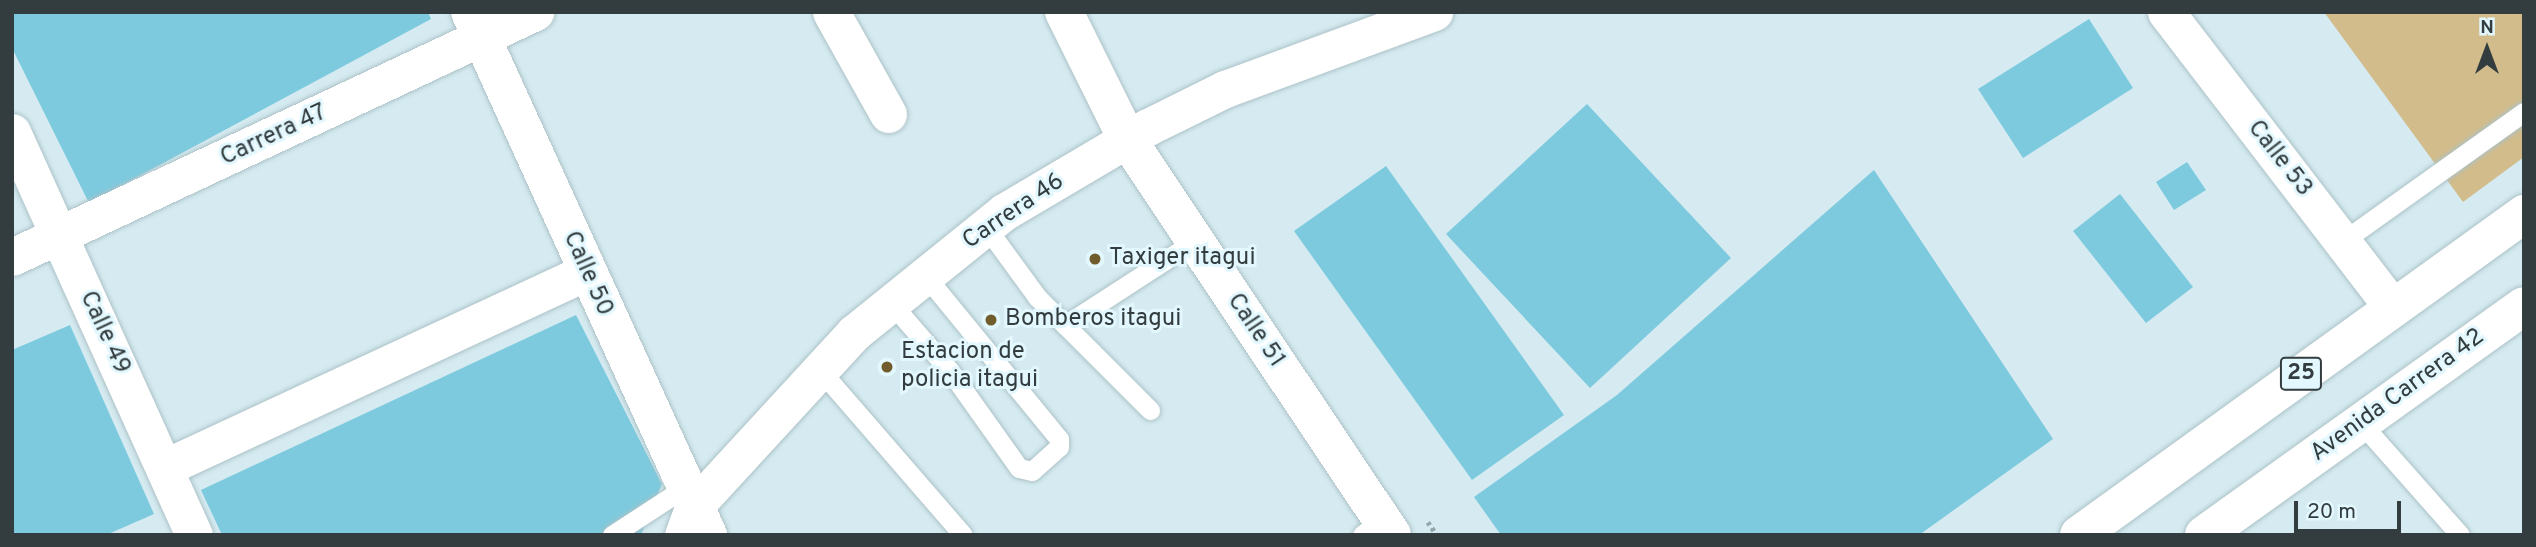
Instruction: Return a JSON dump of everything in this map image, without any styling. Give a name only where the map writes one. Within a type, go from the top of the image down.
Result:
[{"type":"main road","name":"Calle 51","points":[[1064,12],[1127,139],[1195,241],[1378,530]]},
{"type":"main road","name":"Calle 50","points":[[475,25],[692,516]]},
{"type":"main road","name":"25","points":[[2079,535],[2524,214]]},
{"type":"main road","name":"Avenida Carrera 42","points":[[2204,535],[2524,306]]},
{"type":"street","name":"Carrera 47","points":[[12,257],[475,25],[534,12]]},
{"type":"street","points":[[831,12],[888,114]]},
{"type":"street","name":"Carrera 46","points":[[692,516],[854,333],[986,227],[1127,139],[1225,89],[1434,12]]},
{"type":"street","name":"Calle 53","points":[[2166,12],[2392,307]]},
{"type":"street","name":"Calle 49","points":[[12,132],[166,467],[194,535]]},
{"type":"street","points":[[166,467],[586,272]]},
{"type":"lane","points":[[2343,241],[2524,112]]},
{"type":"lane","points":[[986,227],[1037,297],[1150,410]]},
{"type":"lane","points":[[1065,325],[1195,241]]},
{"type":"lane","points":[[891,303],[950,371],[1019,468],[1032,471],[1059,447],[1059,439],[925,275]]},
{"type":"lane","points":[[820,370],[963,535]]},
{"type":"lane","points":[[2361,423],[2460,535]]},
{"type":"lane","points":[[612,535],[692,516]]},
{"type":"shaded area","points":[[2324,12],[2524,12],[2524,157],[2463,202]]},
{"type":"building","points":[[12,12],[428,12],[431,19],[89,203],[12,48]]},
{"type":"building","points":[[2089,19],[2133,88],[2023,158],[1978,89]]},
{"type":"building","points":[[1587,104],[1731,258],[1590,388],[1446,234]]},
{"type":"building","points":[[2187,162],[2206,190],[2174,210],[2156,182]]},
{"type":"building","points":[[1386,166],[1564,415],[1472,480],[1294,231]]},
{"type":"building","points":[[1874,170],[2053,439],[1919,535],[1501,535],[1474,497],[1617,395]]},
{"type":"building","points":[[2120,194],[2193,287],[2146,323],[2073,231]]},
{"type":"building","points":[[576,315],[662,484],[641,535],[222,535],[201,490]]},
{"type":"building","points":[[70,325],[154,514],[106,535],[12,535],[12,350]]},
{"type":"place","name":"Taxiger itagui","points":[[1095,259]]},
{"type":"place","name":"Bomberos itagui","points":[[991,320]]},
{"type":"place","name":"Estacion de policia itagui","points":[[887,367]]}]
